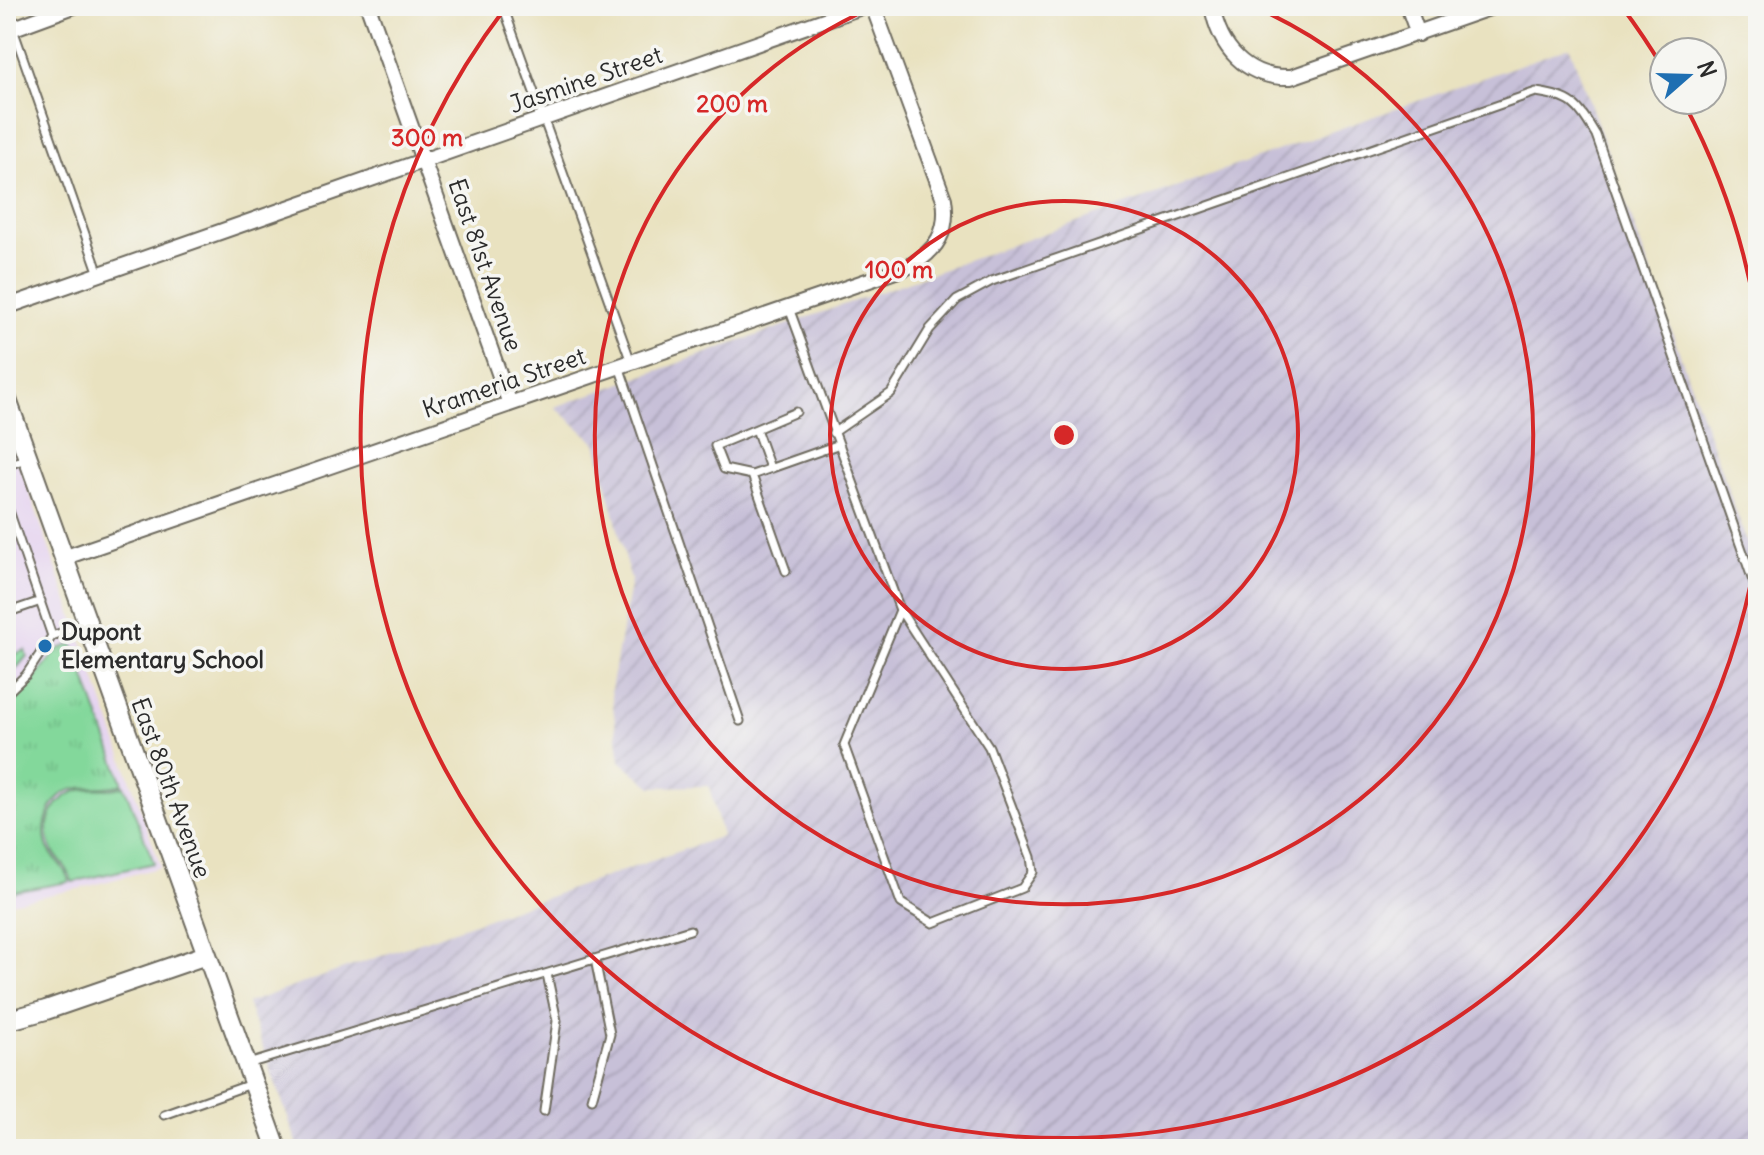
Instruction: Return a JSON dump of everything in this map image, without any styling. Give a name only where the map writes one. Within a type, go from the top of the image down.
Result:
[{"type":"street","points":[[9,30],[74,6]]},
{"type":"street","name":"East 81st Avenue","points":[[368,6],[510,404]]},
{"type":"street","name":"Jasmine Street","points":[[6,307],[864,6]]},
{"type":"street","name":"Krameria Street","points":[[63,558],[910,266],[934,248],[945,228],[944,199],[873,6]]},
{"type":"street","points":[[1212,6],[1219,34],[1236,57],[1248,67],[1281,77],[1291,77],[1495,6]]},
{"type":"street","points":[[1408,6],[1418,34]]},
{"type":"street","name":"East 80th Avenue","points":[[6,397],[277,1149]]},
{"type":"street","points":[[6,1021],[206,955]]},
{"type":"lane","points":[[503,6],[625,364],[740,721]]},
{"type":"lane","points":[[9,30],[99,274]]},
{"type":"lane","points":[[833,433],[891,393],[930,329],[957,300],[992,281],[1536,92],[1562,95],[1580,109],[1596,135],[1758,595]]},
{"type":"lane","points":[[789,308],[900,610],[989,747],[1031,857],[1033,872],[1022,888],[933,923],[901,903],[844,745],[900,610]]},
{"type":"lane","points":[[796,412],[715,446],[724,469],[752,475],[837,445]]},
{"type":"lane","points":[[756,429],[770,468]]},
{"type":"lane","points":[[6,466],[28,459]]},
{"type":"lane","points":[[752,475],[786,571]]},
{"type":"lane","points":[[6,502],[52,636]]},
{"type":"lane","points":[[6,613],[41,601]]},
{"type":"lane","points":[[6,694],[26,675],[52,636],[86,624]]},
{"type":"lane","points":[[246,1064],[690,930]]},
{"type":"lane","points":[[592,1099],[610,1034],[595,959]]},
{"type":"lane","points":[[544,1111],[557,1021],[547,974]]},
{"type":"lane","points":[[164,1115],[253,1083]]},
{"type":"shaded area","points":[[1570,47],[1758,573],[1758,1149],[299,1149],[247,1003],[722,836],[709,786],[652,787],[620,761],[611,690],[631,580],[596,443],[555,407]]},
{"type":"shaded area","name":"Dupont Elementary School","points":[[6,425],[161,867],[6,904]]},
{"type":"green space","points":[[73,644],[123,784],[65,792],[51,808],[45,826],[46,840],[69,882],[6,893],[6,708],[19,698],[58,649]]},
{"type":"green space","points":[[25,650],[27,656],[6,681],[6,658]]},
{"type":"green space","points":[[124,786],[154,863],[72,882],[68,870],[50,844],[50,816],[61,801],[77,791]]},
{"type":"place","name":"Dupont Elementary School","points":[[45,646]]}]
